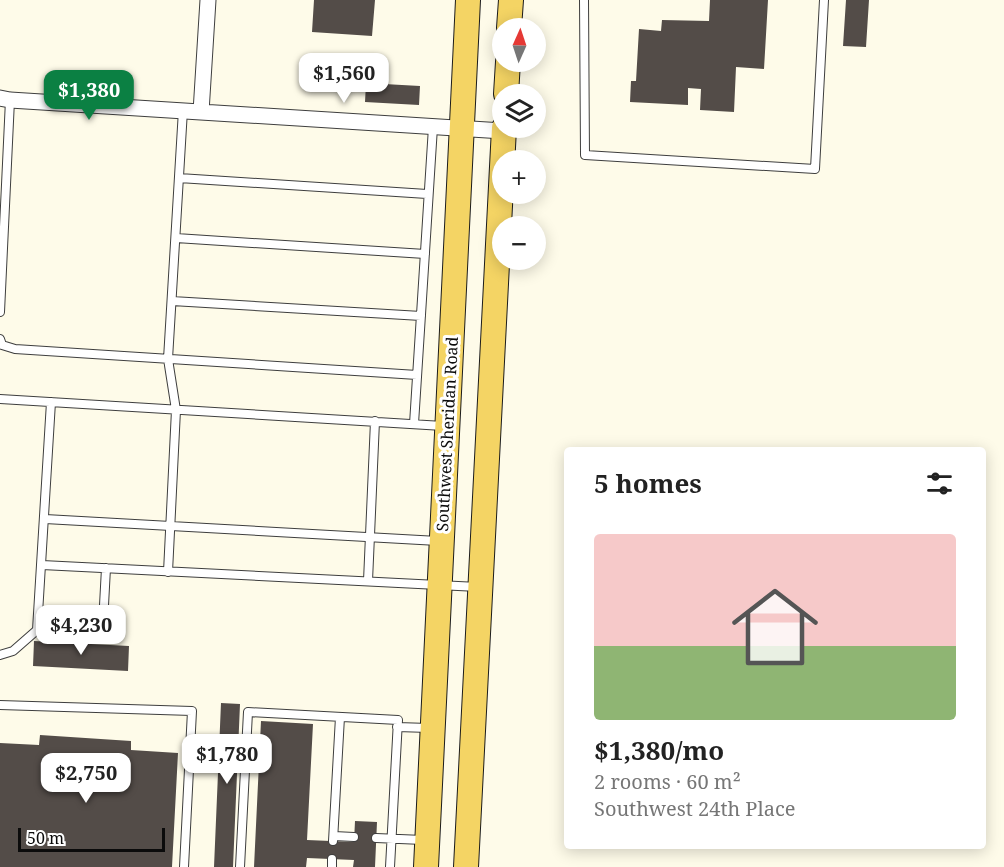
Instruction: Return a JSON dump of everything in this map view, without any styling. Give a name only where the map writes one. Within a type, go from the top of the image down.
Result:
[{"type":"main road","name":"Southwest Sheridan Road","points":[[426,867],[468,0]]},
{"type":"main road","points":[[510,18],[511,0]]},
{"type":"main road","points":[[466,867],[504,138]]},
{"type":"street","points":[[201,112],[208,0]]},
{"type":"street","points":[[5,99],[434,127],[492,129]]},
{"type":"lane","points":[[584,0],[585,156],[815,169],[824,0]]},
{"type":"lane","points":[[0,312],[5,99]]},
{"type":"lane","points":[[168,572],[176,410],[168,359],[183,111]]},
{"type":"lane","points":[[414,424],[434,127]]},
{"type":"lane","points":[[179,178],[428,194]]},
{"type":"lane","points":[[176,238],[425,254]]},
{"type":"lane","points":[[172,301],[421,316]]},
{"type":"lane","points":[[0,339],[2,345],[15,349],[417,375]]},
{"type":"lane","points":[[0,399],[448,426]]},
{"type":"lane","points":[[37,630],[51,402]]},
{"type":"lane","points":[[368,581],[375,421]]},
{"type":"lane","points":[[45,519],[442,542]]},
{"type":"lane","points":[[42,565],[480,587]]},
{"type":"lane","points":[[0,656],[13,651],[37,630],[98,632],[103,624],[106,568]]},
{"type":"lane","points":[[0,705],[192,711],[184,867]]},
{"type":"lane","points":[[240,867],[248,712],[398,720],[390,867]]},
{"type":"lane","points":[[340,717],[334,839],[354,837]]},
{"type":"lane","points":[[397,727],[433,728]]},
{"type":"lane","points":[[376,838],[428,840]]},
{"type":"building","points":[[314,0],[375,0],[372,36],[312,32]]},
{"type":"building","points":[[710,0],[768,0],[764,69],[736,67],[734,112],[700,110],[701,89],[688,88],[688,105],[630,102],[631,81],[636,81],[639,29],[661,31],[662,20],[709,21]]},
{"type":"building","points":[[846,0],[869,0],[866,47],[843,46]]},
{"type":"building","points":[[366,83],[420,86],[419,105],[365,102]]},
{"type":"building","points":[[34,641],[129,646],[128,671],[33,666]]},
{"type":"building","points":[[221,703],[240,704],[233,867],[214,867]]},
{"type":"building","points":[[261,721],[313,724],[307,840],[354,842],[355,821],[377,822],[375,867],[353,867],[354,860],[307,858],[306,867],[254,867]]},
{"type":"building","points":[[40,735],[131,741],[131,750],[178,753],[172,867],[0,867],[0,743],[39,745]]}]
